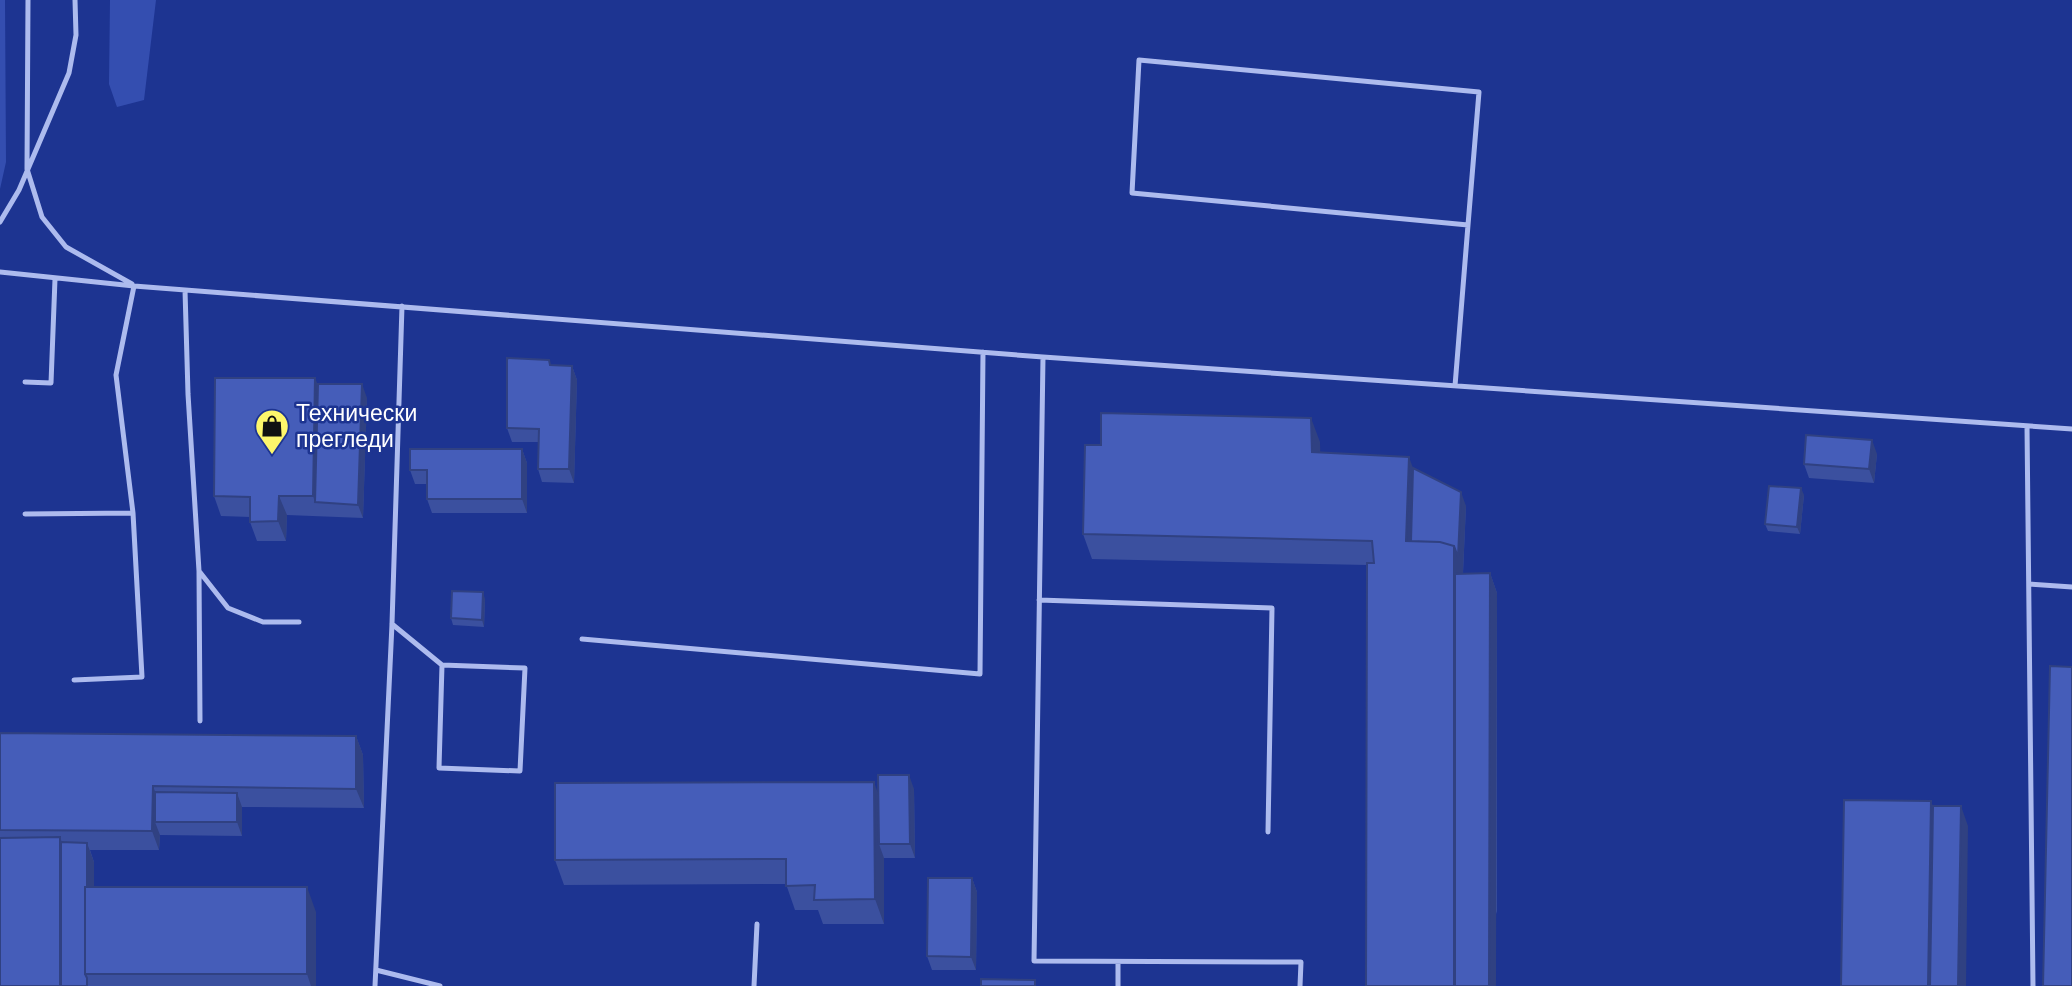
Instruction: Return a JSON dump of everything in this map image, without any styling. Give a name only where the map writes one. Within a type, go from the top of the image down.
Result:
[{"type":"lane","points":[[28,0],[27,169],[42,217],[66,247],[134,286]]},
{"type":"lane","points":[[0,222],[19,190],[69,73],[76,35],[75,0]]},
{"type":"lane","points":[[1455,386],[1479,92],[1139,60],[1132,193],[1468,225]]},
{"type":"lane","points":[[0,272],[134,286],[1043,357],[2072,429]]},
{"type":"lane","points":[[25,382],[51,383],[55,279]]},
{"type":"lane","points":[[74,680],[142,677],[133,513],[116,375],[134,286]]},
{"type":"lane","points":[[185,290],[188,394],[199,571],[200,721]]},
{"type":"lane","points":[[375,986],[392,624],[402,306]]},
{"type":"lane","points":[[582,639],[980,674],[984,352]]},
{"type":"lane","points":[[1043,357],[1034,961],[1301,962],[1300,986]]},
{"type":"lane","points":[[2027,426],[2033,986]]},
{"type":"lane","points":[[25,514],[133,513]]},
{"type":"lane","points":[[199,571],[228,608],[263,622],[299,622]]},
{"type":"lane","points":[[2029,584],[2072,587]]},
{"type":"lane","points":[[1039,600],[1272,608],[1268,832]]},
{"type":"lane","points":[[392,624],[442,665],[525,668],[520,771],[439,768],[442,665]]},
{"type":"lane","points":[[754,986],[757,924]]},
{"type":"lane","points":[[1118,962],[1118,986]]},
{"type":"lane","points":[[376,970],[440,986]]},
{"type":"shaded area","points":[[0,0],[5,0],[6,162],[0,189]]},
{"type":"shaded area","points":[[110,0],[156,0],[144,100],[117,107],[109,84]]},
{"type":"building","points":[[507,358],[549,360],[550,365],[572,366],[569,469],[538,469],[539,429],[507,428]]},
{"type":"building","name":"Технически прегледи","points":[[215,378],[315,378],[313,496],[279,496],[278,521],[250,522],[250,497],[214,496]]},
{"type":"building","points":[[318,384],[362,384],[358,505],[315,502]]},
{"type":"building","points":[[1101,413],[1311,418],[1312,452],[1409,457],[1406,541],[1440,542],[1454,546],[1454,986],[1366,986],[1367,563],[1374,563],[1372,541],[1083,534],[1085,445],[1101,445]]},
{"type":"building","points":[[1806,435],[1872,440],[1869,469],[1804,464]]},
{"type":"building","points":[[410,449],[522,449],[522,499],[427,499],[427,470],[410,470]]},
{"type":"building","points":[[1413,468],[1461,492],[1458,557],[1454,546],[1440,542],[1411,541]]},
{"type":"building","points":[[1769,486],[1801,488],[1797,527],[1765,524]]},
{"type":"building","points":[[1490,573],[1489,986],[1455,986],[1455,574]]},
{"type":"building","points":[[452,591],[483,592],[482,620],[451,618]]},
{"type":"building","points":[[2050,666],[2072,667],[2072,986],[2043,986]]},
{"type":"building","points":[[0,733],[356,736],[356,789],[153,786],[152,831],[0,830]]},
{"type":"building","points":[[878,775],[909,775],[910,844],[879,844]]},
{"type":"building","points":[[874,782],[875,899],[814,900],[815,885],[786,886],[786,859],[555,860],[555,783]]},
{"type":"building","points":[[155,792],[237,793],[237,822],[155,822]]},
{"type":"building","points":[[1844,800],[1931,801],[1928,986],[1841,986]]},
{"type":"building","points":[[1933,806],[1961,806],[1958,986],[1930,986]]},
{"type":"building","points":[[60,837],[60,986],[0,986],[0,838]]},
{"type":"building","points":[[61,842],[87,843],[87,986],[61,986]]},
{"type":"building","points":[[928,878],[972,878],[971,957],[927,956]]},
{"type":"building","points":[[85,887],[307,887],[307,974],[85,974]]},
{"type":"building","points":[[981,979],[1035,980],[1035,986],[981,986]]},
{"type":"place","name":"Технически прегледи","points":[[272,456]]}]
